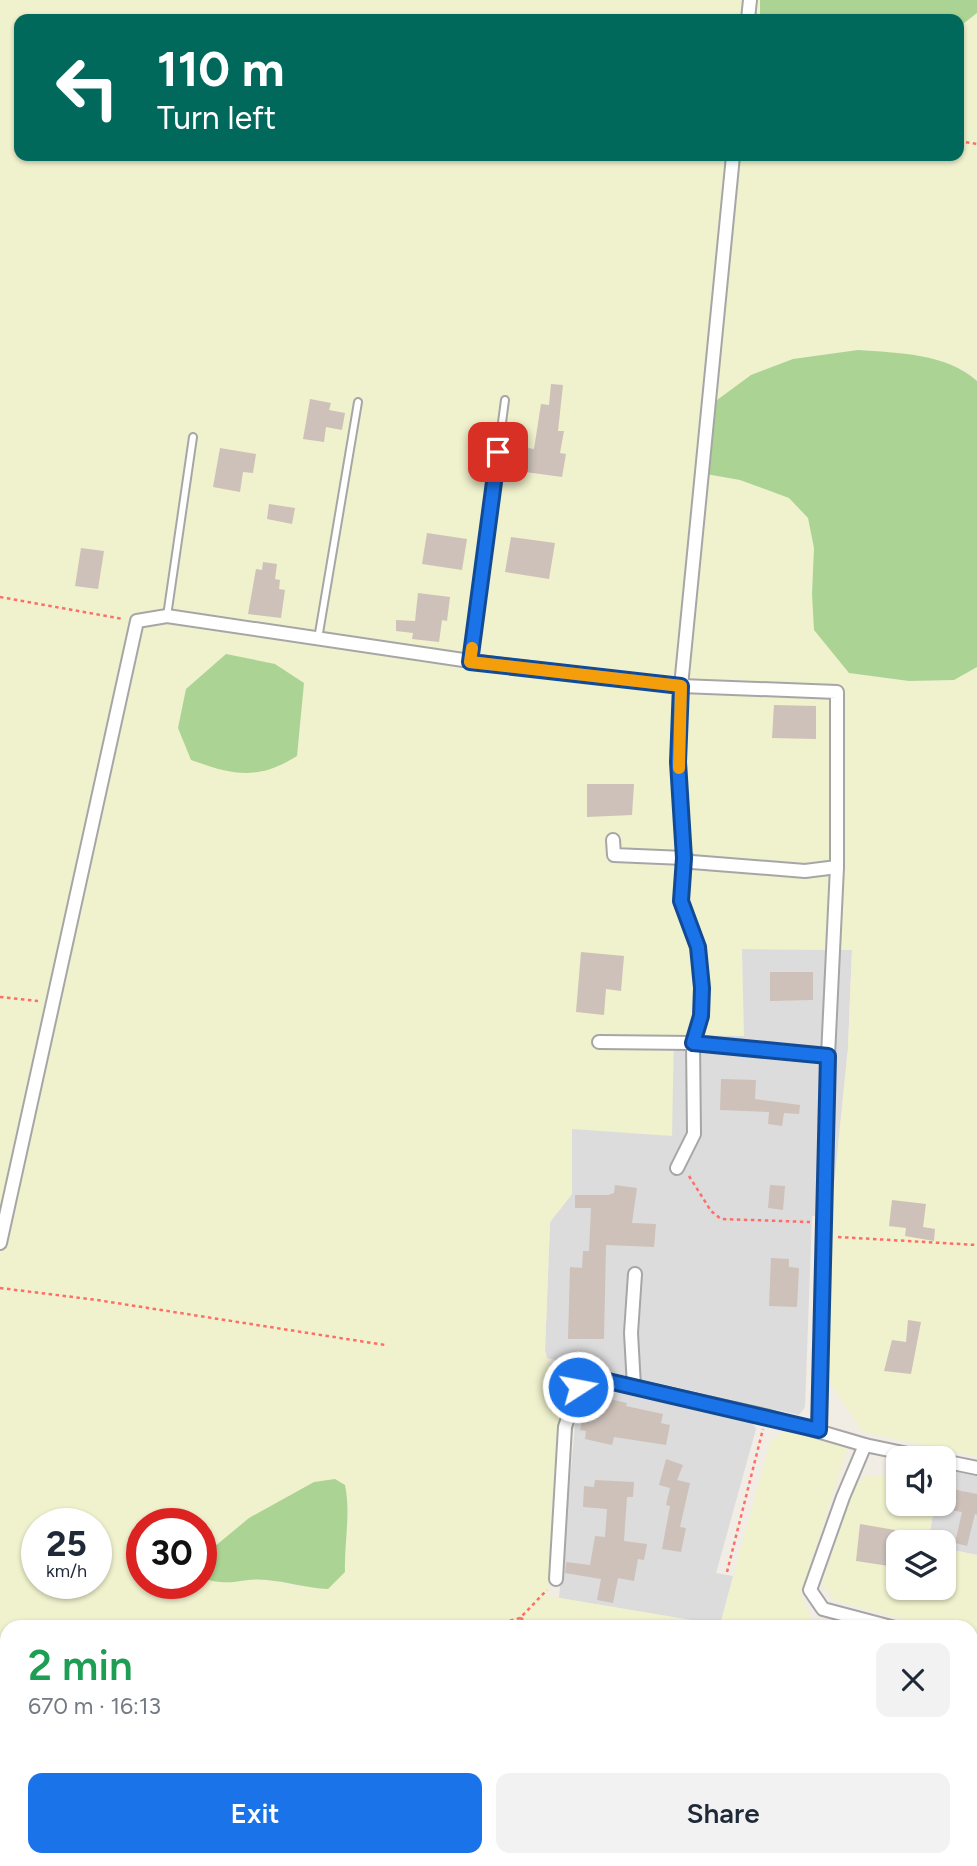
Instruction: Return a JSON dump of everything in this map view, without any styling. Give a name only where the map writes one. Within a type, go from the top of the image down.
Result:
[{"type":"street","points":[[677,1168],[694,1134],[696,1087],[693,1043],[701,1016],[702,988],[698,947],[681,901],[684,858],[678,762],[681,686],[733,161]]},
{"type":"street","points":[[0,1243],[137,621],[166,616],[470,662],[681,686],[837,692],[837,867],[828,1056],[819,1430]]},
{"type":"street","points":[[613,840],[614,855],[684,858],[692,862],[805,871],[837,867]]},
{"type":"street","points":[[599,1042],[693,1043],[828,1056]]},
{"type":"street","points":[[634,1386],[631,1333],[635,1274]]},
{"type":"street","points":[[556,1579],[565,1427],[578,1387],[595,1378],[766,1416],[886,1449]]},
{"type":"street","points":[[865,1445],[843,1497],[810,1590],[823,1609],[865,1620]]},
{"type":"street","points":[[956,1464],[977,1468]]},
{"type":"lane","points":[[470,662],[505,400]]},
{"type":"lane","points":[[318,639],[358,402]]},
{"type":"lane","points":[[166,616],[193,437]]},
{"type":"path","points":[[0,597],[137,621]]},
{"type":"path","points":[[0,997],[52,1003]]},
{"type":"path","points":[[0,1288],[97,1300],[385,1345]]},
{"type":"path","points":[[727,1572],[766,1416]]},
{"type":"path","points":[[513,1620],[520,1618],[556,1579]]},
{"type":"path","points":[[520,1618],[524,1620]]},
{"type":"shaded area","points":[[741,949],[852,950],[848,1048],[831,1216],[812,1216],[805,1407],[799,1415],[547,1358],[545,1351],[550,1222],[572,1194],[572,1129],[674,1034]]},
{"type":"shaded area","points":[[588,1391],[618,1393],[751,1421],[756,1429],[716,1573],[733,1576],[721,1620],[690,1620],[559,1598],[577,1404]]},
{"type":"shaded area","points":[[956,1472],[977,1476],[977,1555],[956,1551],[956,1530],[930,1530],[933,1516],[956,1516]]},
{"type":"green space","points":[[0,0],[760,0],[760,14],[14,14],[14,161],[964,161],[964,23],[977,13],[977,381],[964,369],[858,350],[793,359],[751,375],[706,474],[740,480],[789,498],[808,518],[814,548],[812,594],[909,681],[954,680],[977,667],[977,1457],[956,1452],[956,1446],[927,1446],[863,1432],[825,1376],[831,1216],[848,1048],[852,950],[742,949],[744,1036],[674,1035],[672,1136],[572,1129],[572,1194],[550,1222],[545,1351],[552,1375],[571,1377],[560,1407],[548,1596],[690,1620],[0,1620]],"holes":[[[275,664],[304,683],[300,720]],[[349,1506],[344,1542],[345,1572],[301,1587],[266,1579]]]},
{"type":"green space","points":[[760,0],[977,0],[977,13],[964,23],[964,14],[760,14]]},
{"type":"green space","points":[[858,350],[921,356],[951,365],[977,381],[977,667],[954,680],[909,681],[849,673],[814,630],[814,548],[808,518],[789,498],[740,480],[706,474],[713,403],[751,375],[793,359]]},
{"type":"green space","points":[[226,654],[275,664],[304,683],[297,756],[269,769],[245,773],[191,760],[178,728],[186,689]]},
{"type":"green space","points":[[785,1431],[848,1446],[801,1594],[811,1619],[815,1620],[721,1620],[770,1442]]},
{"type":"green space","points":[[886,1474],[886,1516],[933,1516],[930,1530],[886,1530],[886,1600],[956,1600],[956,1551],[977,1555],[977,1620],[905,1620],[836,1601],[822,1585],[854,1486],[866,1476]]},
{"type":"green space","points":[[335,1479],[345,1485],[345,1572],[328,1589],[258,1579],[217,1582],[217,1545],[249,1518],[314,1482]]},
{"type":"building","points":[[551,384],[563,385],[558,431],[564,431],[560,453],[566,454],[562,477],[518,471],[522,447],[534,449],[541,404],[549,405]]},
{"type":"building","points":[[310,399],[331,403],[329,410],[345,413],[342,430],[326,427],[324,442],[303,439]]},
{"type":"building","points":[[220,448],[256,454],[253,473],[243,472],[240,492],[213,487]]},
{"type":"building","points":[[269,504],[295,508],[292,524],[267,519]]},
{"type":"building","points":[[427,533],[467,539],[462,570],[422,564]]},
{"type":"building","points":[[511,537],[555,543],[549,579],[505,572]]},
{"type":"building","points":[[81,548],[104,551],[98,589],[75,586]]},
{"type":"building","points":[[263,562],[277,564],[275,579],[280,580],[279,589],[285,590],[281,618],[248,614],[256,569],[262,570]]},
{"type":"building","points":[[418,593],[450,597],[447,621],[442,620],[439,642],[412,639],[413,633],[396,631],[396,620],[415,621]]},
{"type":"building","points":[[774,705],[816,706],[816,739],[772,738]]},
{"type":"building","points":[[587,784],[634,784],[632,815],[587,817]]},
{"type":"building","points":[[581,952],[624,956],[621,991],[606,989],[604,1015],[576,1012]]},
{"type":"building","points":[[770,972],[813,972],[813,1000],[770,1001]]},
{"type":"building","points":[[721,1079],[756,1080],[755,1099],[800,1105],[799,1114],[784,1113],[782,1126],[768,1124],[769,1112],[720,1110]]},
{"type":"building","points":[[615,1185],[637,1188],[632,1223],[656,1224],[654,1247],[606,1245],[604,1339],[568,1339],[570,1267],[582,1268],[583,1251],[589,1251],[591,1208],[575,1208],[575,1195],[608,1195],[614,1193]]},
{"type":"building","points":[[770,1185],[785,1186],[783,1210],[768,1208]]},
{"type":"building","points":[[892,1200],[926,1204],[923,1227],[935,1229],[934,1241],[905,1236],[906,1228],[889,1226]]},
{"type":"building","points":[[771,1258],[789,1259],[789,1267],[799,1268],[797,1307],[769,1306]]},
{"type":"building","points":[[908,1320],[921,1322],[911,1374],[884,1371],[892,1340],[906,1342]]},
{"type":"building","points":[[601,1397],[663,1414],[661,1423],[670,1425],[666,1445],[614,1437],[612,1445],[585,1439],[586,1431],[580,1430],[583,1417],[596,1420]]},
{"type":"building","points":[[666,1459],[683,1465],[677,1480],[690,1483],[680,1527],[686,1528],[681,1552],[662,1549],[670,1506],[666,1505],[670,1488],[659,1485]]},
{"type":"building","points":[[595,1480],[634,1482],[633,1497],[627,1497],[624,1541],[647,1544],[644,1560],[638,1559],[634,1581],[618,1578],[613,1603],[597,1600],[601,1579],[565,1573],[566,1562],[590,1565],[595,1536],[605,1537],[607,1509],[583,1507],[584,1486],[594,1487]]},
{"type":"building","points":[[956,1490],[977,1494],[977,1515],[975,1514],[967,1546],[956,1543],[962,1512],[956,1511]]},
{"type":"building","points":[[860,1524],[895,1530],[886,1530],[886,1566],[856,1561]]},
{"type":"slow traffic","points":[[472,648],[470,662],[681,686],[679,768]]},
{"type":"route","points":[[498,452],[470,662],[681,686],[678,762],[684,875],[681,901],[698,947],[702,988],[701,1016],[693,1043],[828,1056],[819,1430],[595,1378],[578,1387]]}]
